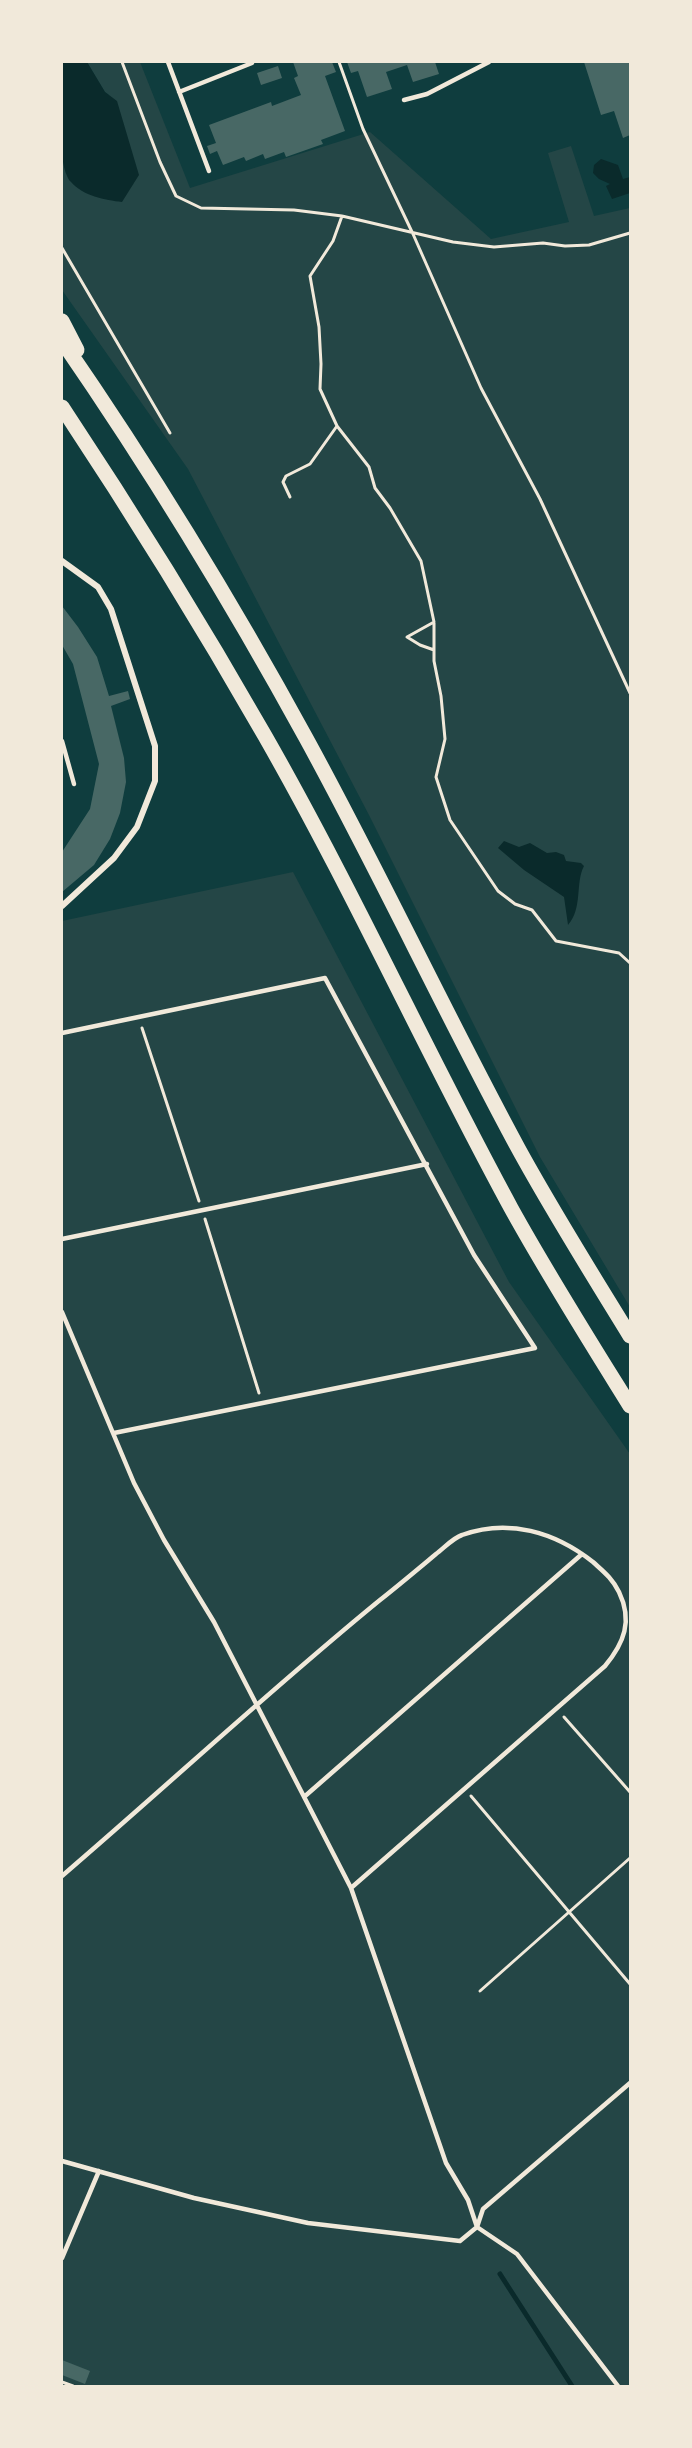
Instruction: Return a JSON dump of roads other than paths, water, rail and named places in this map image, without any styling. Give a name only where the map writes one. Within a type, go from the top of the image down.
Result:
[{"type":"highway","points":[[62,321],[104,401]]},
{"type":"highway","points":[[62,341],[104,401],[192,537],[236,613],[318,760],[518,1148],[564,1230],[630,1336]]},
{"type":"highway","points":[[62,407],[129,508],[265,736],[510,1206],[557,1290],[630,1406]]},
{"type":"street","points":[[62,561],[98,587],[111,609],[155,746],[155,781],[137,827],[114,858],[62,906]]},
{"type":"lane","points":[[168,62],[209,171]]},
{"type":"lane","points":[[404,100],[427,94],[489,62]]},
{"type":"lane","points":[[179,92],[252,63]]},
{"type":"lane","points":[[62,741],[74,784]]},
{"type":"lane","points":[[62,1033],[325,978],[474,1255],[535,1348],[114,1433]]},
{"type":"lane","points":[[62,1239],[427,1164]]},
{"type":"lane","points":[[62,1312],[134,1483],[164,1540],[214,1622],[351,1888],[446,2163],[468,2200],[477,2227],[517,2254],[618,2386]]},
{"type":"lane","points":[[62,1876],[357,1619],[459,1536],[483,1529],[507,1527],[532,1530],[555,1538],[582,1554],[612,1578],[622,1598],[626,1627],[619,1649],[605,1666],[351,1888]]},
{"type":"lane","points":[[304,1797],[582,1554]]},
{"type":"lane","points":[[62,2161],[194,2198],[308,2223],[460,2241],[477,2227],[483,2209],[630,2083]]},
{"type":"lane","points":[[62,2258],[99,2171]]},
{"type":"waterway","points":[[500,2274],[572,2386]]}]
